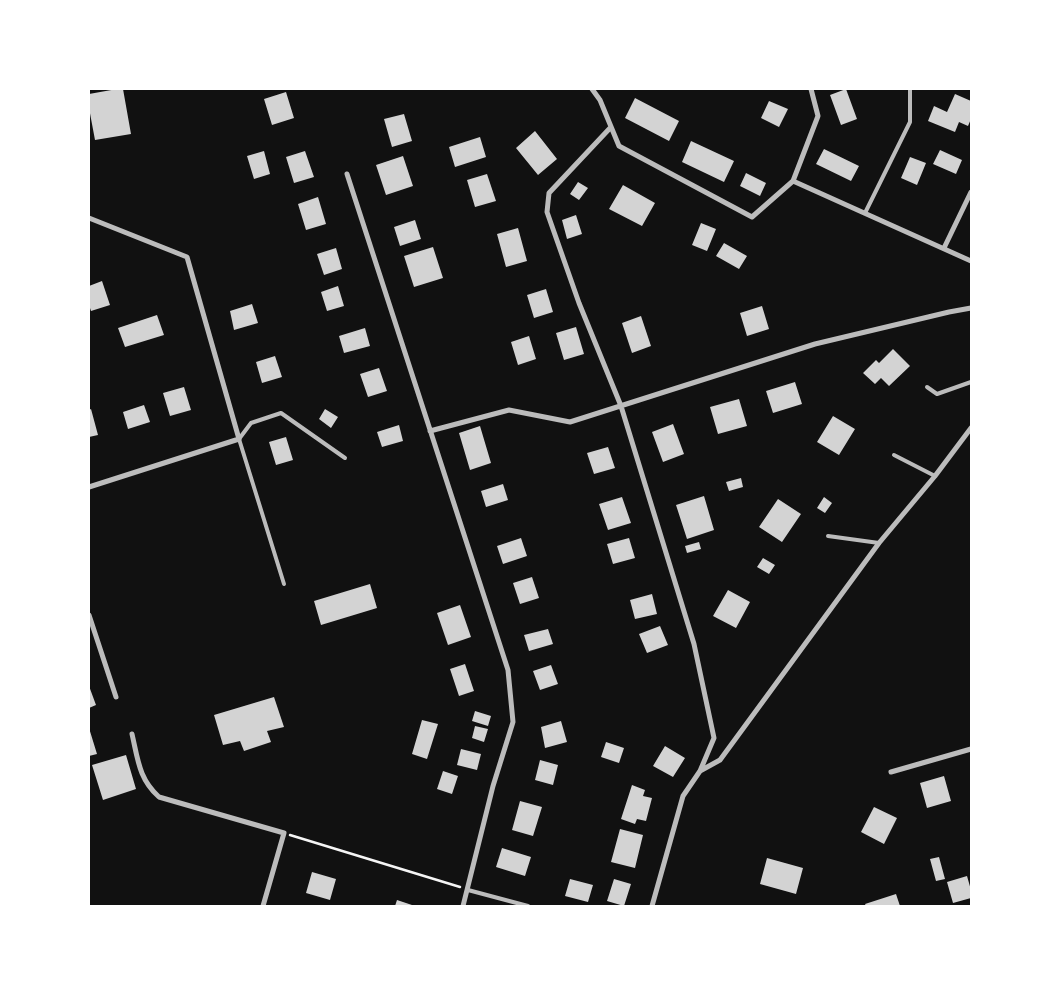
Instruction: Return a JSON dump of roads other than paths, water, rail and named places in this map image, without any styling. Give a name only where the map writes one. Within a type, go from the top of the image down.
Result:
[{"type":"street","points":[[592,89],[600,100],[619,146],[752,217],[793,181],[818,116],[811,89]]},
{"type":"street","points":[[611,126],[549,193],[547,212],[579,303],[621,406],[694,644],[714,738],[700,771],[683,796],[652,906]]},
{"type":"street","points":[[347,174],[508,670],[513,722],[493,786],[463,906]]},
{"type":"street","points":[[793,181],[971,261]]},
{"type":"street","points":[[944,248],[971,192]]},
{"type":"street","points":[[89,218],[187,257],[239,439],[89,488]]},
{"type":"street","points":[[430,431],[509,410],[570,422],[815,344],[971,308]]},
{"type":"street","points":[[700,771],[720,760],[879,544],[935,476],[971,428]]},
{"type":"street","points":[[89,614],[116,697]]},
{"type":"street","points":[[132,734],[142,776],[150,789],[159,797],[284,833],[263,906]]},
{"type":"street","points":[[891,772],[971,749]]},
{"type":"lane","points":[[865,213],[910,122],[910,89]]},
{"type":"lane","points":[[927,387],[937,394],[971,382]]},
{"type":"lane","points":[[284,584],[239,439],[251,423],[281,413],[345,458]]},
{"type":"lane","points":[[894,455],[935,476]]},
{"type":"lane","points":[[828,536],[879,544]]},
{"type":"lane","points":[[468,890],[528,906]]}]
